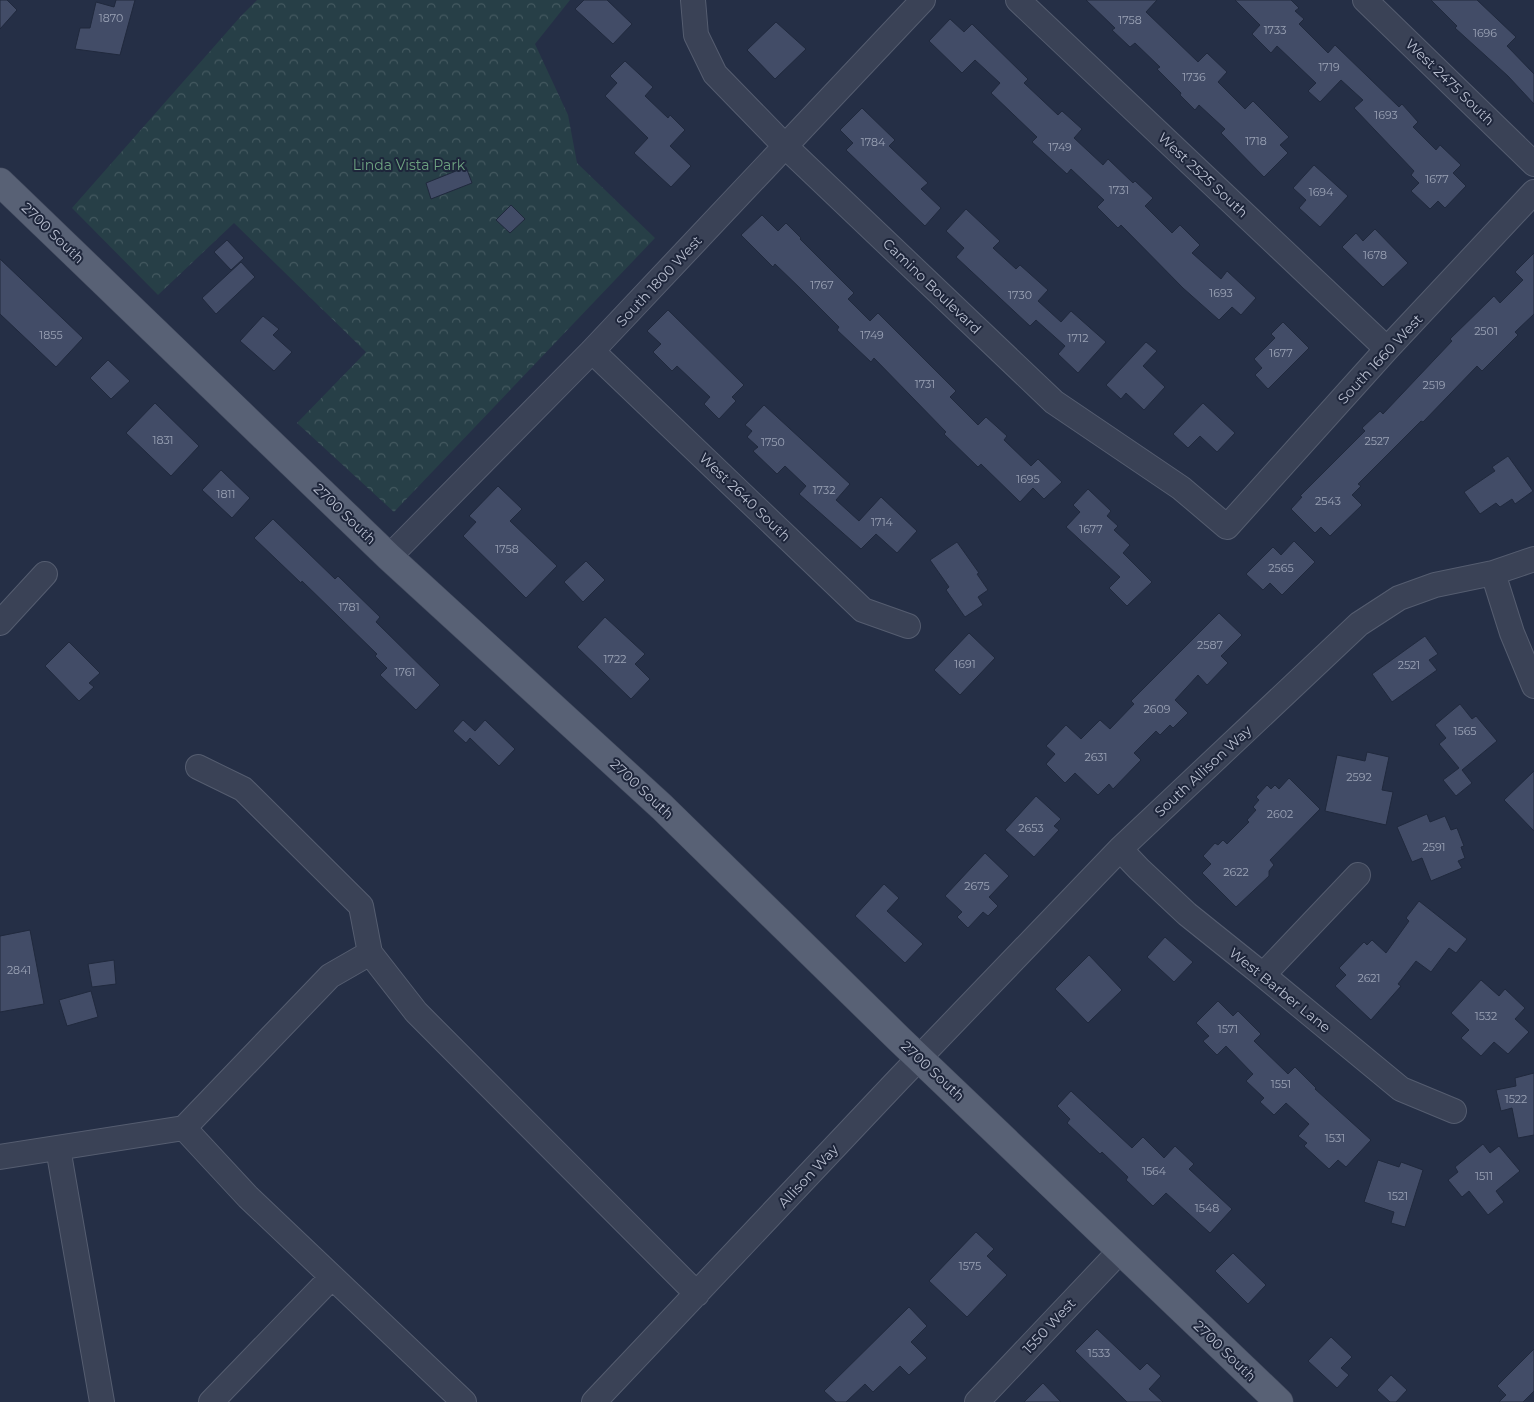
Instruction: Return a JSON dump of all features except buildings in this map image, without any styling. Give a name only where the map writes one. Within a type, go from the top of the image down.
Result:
[{"type":"main road","name":"2700 South","points":[[0,182],[389,557],[662,807],[772,916],[1279,1402]]},
{"type":"street","name":"Camino Boulevard","points":[[693,0],[696,35],[715,74],[786,147],[1054,402],[1181,488],[1227,527]]},
{"type":"street","name":"South 1800 West","points":[[389,557],[592,351],[923,0]]},
{"type":"street","name":"West 2525 South","points":[[1018,0],[1387,349]]},
{"type":"street","name":"West 2475 South","points":[[1365,0],[1534,164]]},
{"type":"street","name":"South 1660 West","points":[[1227,527],[1387,349],[1534,192]]},
{"type":"street","name":"West 2640 South","points":[[592,351],[863,610],[908,626]]},
{"type":"street","name":"South Allison Way","points":[[920,1058],[1120,849],[1359,624],[1399,598],[1435,585],[1493,573],[1534,559]]},
{"type":"street","points":[[1493,573],[1512,633],[1534,686]]},
{"type":"street","points":[[0,624],[45,574]]},
{"type":"street","points":[[198,767],[243,790],[361,906],[370,953],[416,1012],[697,1294]]},
{"type":"street","name":"West Barber Lane","points":[[1120,849],[1138,869],[1187,914],[1401,1090],[1454,1111]]},
{"type":"street","points":[[1263,975],[1358,875]]},
{"type":"street","points":[[0,1157],[184,1128],[330,976],[370,953]]},
{"type":"street","name":"Allison Way","points":[[594,1402],[920,1058]]},
{"type":"street","points":[[184,1128],[248,1197],[464,1402]]},
{"type":"street","points":[[58,1148],[102,1402]]},
{"type":"street","name":"1550 West","points":[[977,1402],[1120,1251]]},
{"type":"street","points":[[211,1402],[332,1277]]},
{"type":"green space","name":"Linda Vista Park","points":[[257,0],[570,0],[535,44],[568,115],[577,163],[655,238],[394,512],[297,423],[366,352],[234,223],[158,295],[72,208]]}]
